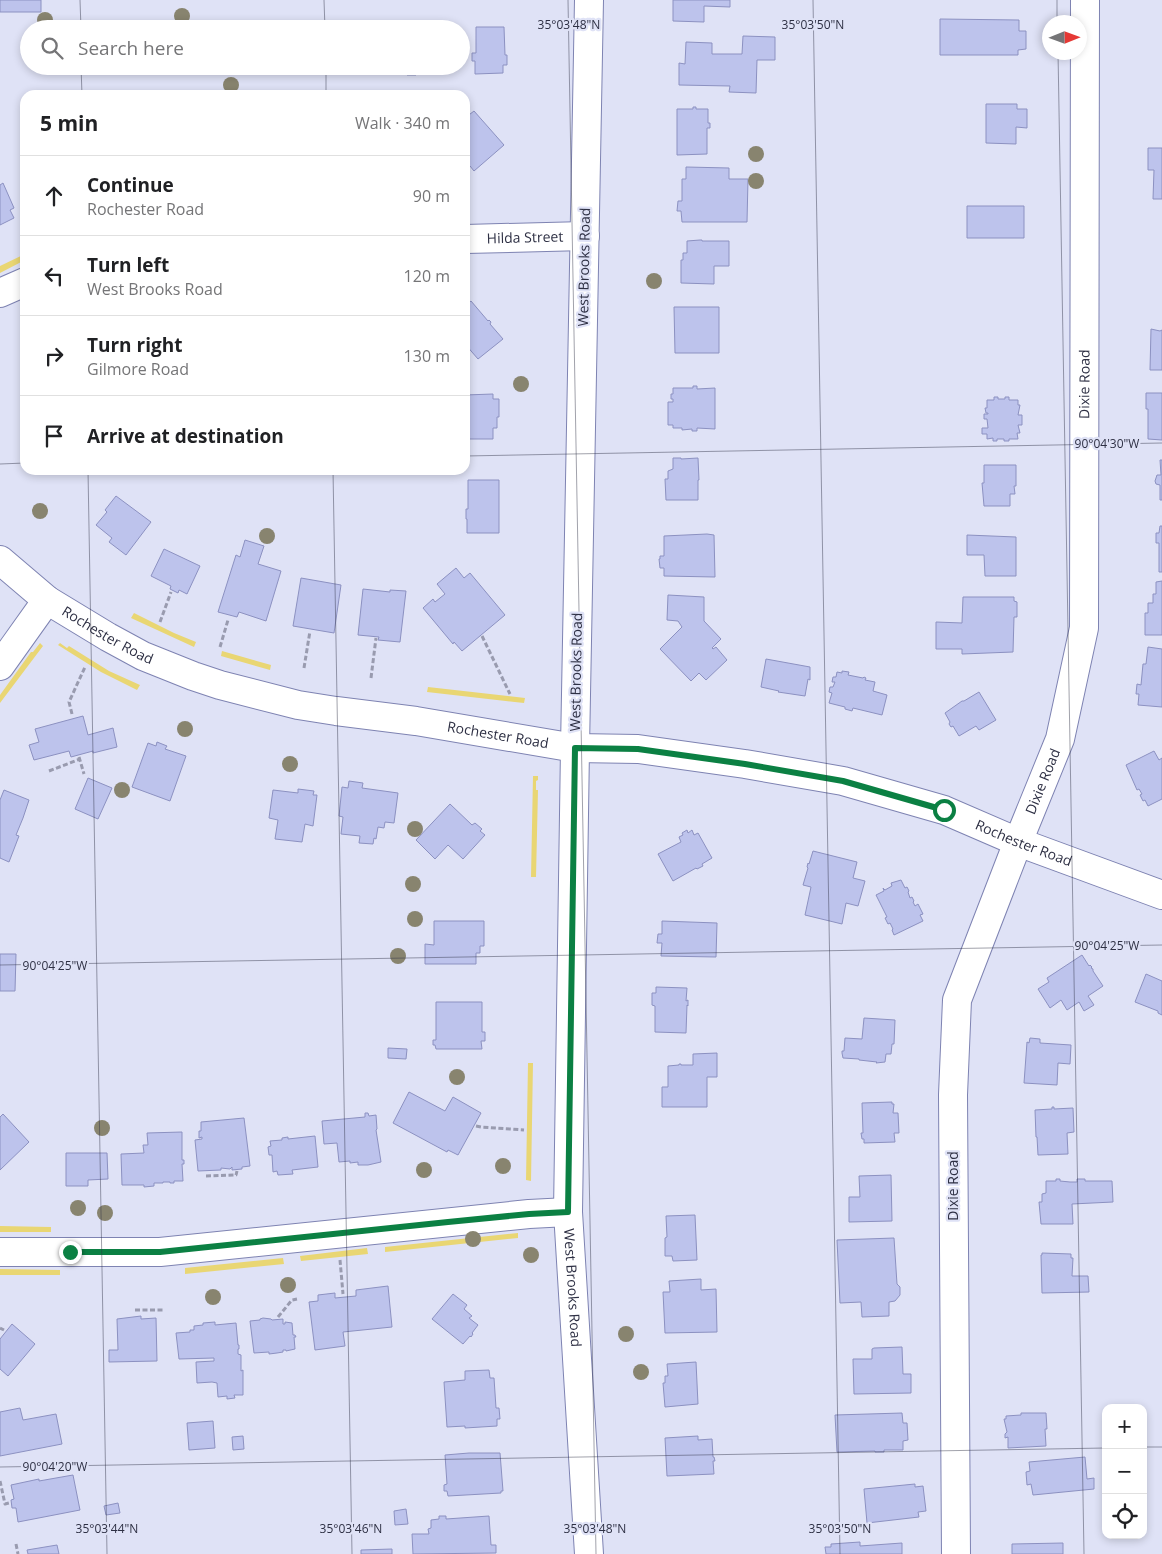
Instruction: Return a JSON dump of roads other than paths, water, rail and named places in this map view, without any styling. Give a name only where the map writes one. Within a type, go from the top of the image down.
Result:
[{"type":"street","name":"West Brooks Road","points":[[589,0],[568,1212],[589,1554]]},
{"type":"street","name":"Dixie Road","points":[[956,1554],[953,1095],[957,1000],[1060,739],[1084,628],[1085,0]]},
{"type":"street","name":"Hilda Street","points":[[470,240],[585,236]]},
{"type":"street","points":[[0,293],[20,284]]},
{"type":"street","name":"Rochester Road","points":[[0,560],[47,600],[108,637],[143,656],[220,685],[298,704],[416,721],[575,748],[638,749],[745,764],[843,781],[944,810],[1018,842],[1162,895]]},
{"type":"street","points":[[0,666],[47,600]]},
{"type":"street","points":[[0,1252],[160,1252],[511,1216],[568,1212]]}]
